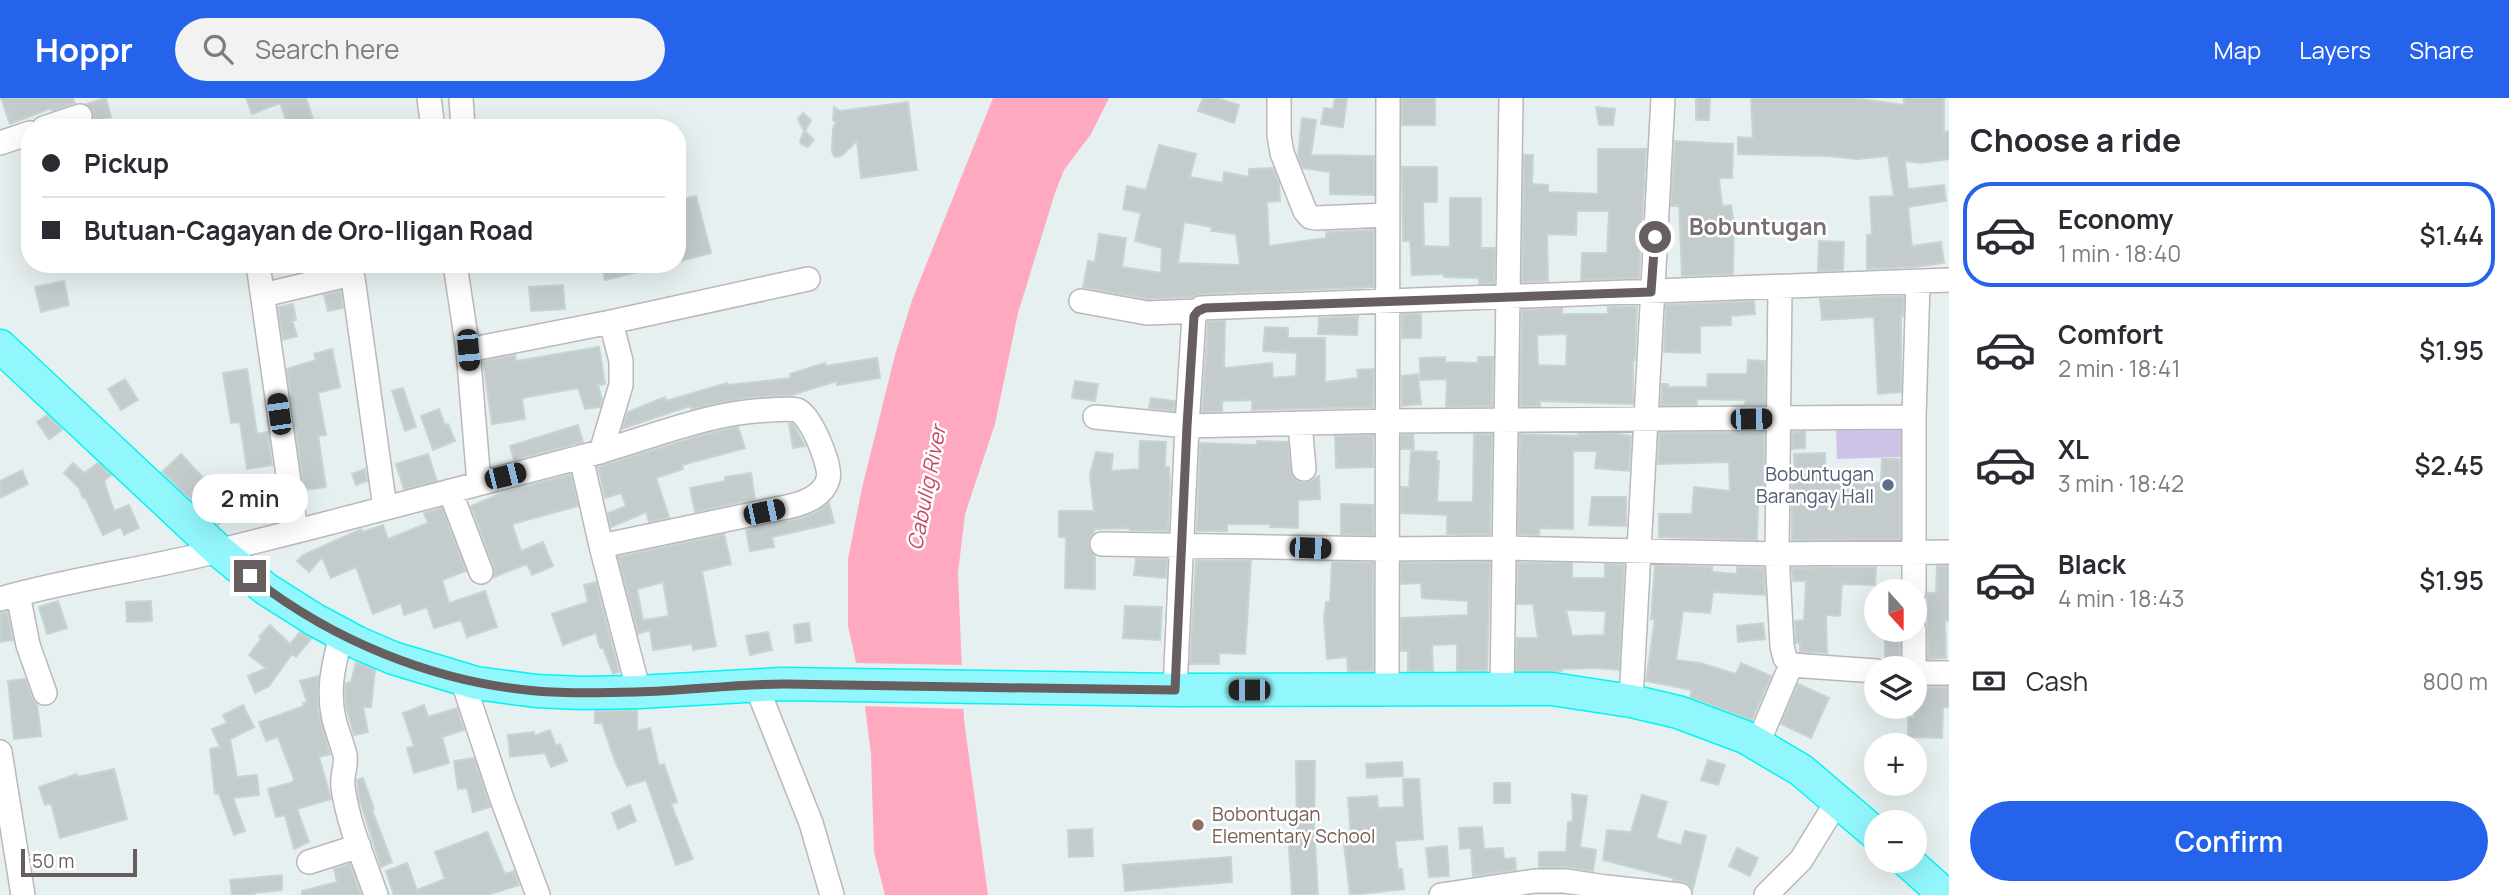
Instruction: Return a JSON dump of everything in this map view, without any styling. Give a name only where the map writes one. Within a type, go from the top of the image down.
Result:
[{"type":"highway","points":[[0,346],[219,551],[266,589],[341,635],[393,658],[463,679],[536,691],[639,692],[768,685],[1175,690],[1552,690],[1631,701],[1678,712],[1758,743],[1801,770],[1864,823]]},
{"type":"highway","points":[[1920,873],[1945,895]]},
{"type":"street","points":[[429,98],[432,119]]},
{"type":"street","points":[[461,98],[462,119]]},
{"type":"street","points":[[1387,690],[1388,98]]},
{"type":"street","points":[[1502,690],[1511,98]]},
{"type":"street","points":[[1631,701],[1663,98]]},
{"type":"street","points":[[1279,99],[1282,153],[1305,211],[1310,217],[1386,215]]},
{"type":"street","points":[[71,119],[80,116]]},
{"type":"street","points":[[0,143],[21,136]]},
{"type":"street","points":[[259,273],[296,531]]},
{"type":"street","points":[[456,273],[468,350],[479,483]]},
{"type":"street","points":[[262,295],[347,275],[353,278],[385,508]]},
{"type":"street","points":[[468,350],[808,279]]},
{"type":"street","points":[[1081,301],[1147,313],[1198,311],[1205,308],[1949,281]]},
{"type":"street","points":[[1914,579],[1917,282]]},
{"type":"street","points":[[1780,287],[1777,554],[1782,646],[1785,658],[1791,665],[1864,670]]},
{"type":"street","points":[[1175,690],[1187,426],[1194,316],[1198,311]]},
{"type":"street","points":[[611,322],[621,362],[621,385],[591,454],[601,546],[639,692]]},
{"type":"street","points":[[45,693],[9,596],[219,551],[591,454],[716,417],[754,411],[793,410],[801,411],[808,420],[829,468],[824,487],[803,504],[601,546]]},
{"type":"street","points":[[1095,417],[1187,426],[1388,421],[1914,417]]},
{"type":"street","points":[[1300,423],[1304,469]]},
{"type":"street","points":[[450,491],[481,572]]},
{"type":"street","points":[[1102,544],[1777,554],[1949,552]]},
{"type":"street","points":[[341,635],[331,674],[330,691],[344,754],[343,790],[376,895]]},
{"type":"street","points":[[1758,743],[1791,665]]},
{"type":"street","points":[[1927,672],[1949,673]]},
{"type":"street","points":[[463,679],[502,799],[538,895]]},
{"type":"street","points":[[768,685],[832,895]]},
{"type":"street","points":[[0,751],[23,895]]},
{"type":"street","points":[[1766,895],[1779,885],[1801,860],[1838,800]]},
{"type":"street","points":[[309,862],[359,846]]},
{"type":"street","points":[[1441,895],[1535,881],[1565,881],[1605,891],[1680,895]]},
{"type":"shaded area","points":[[1901,426],[1901,457],[1837,459],[1836,428]]},
{"type":"water","name":"Cabulig River","points":[[993,98],[1109,98],[1091,134],[1064,170],[1055,193],[1018,313],[995,424],[965,514],[958,573],[964,720],[988,895],[885,895],[874,852],[871,754],[864,699],[848,626],[848,559],[862,488],[895,355],[912,300]]},
{"type":"pier","points":[[853,663],[966,665],[967,709],[862,706]]},
{"type":"building","points":[[1,98],[73,98],[75,103],[52,111],[51,108],[10,124]]},
{"type":"building","points":[[106,98],[111,117],[92,119],[93,111],[86,104]]},
{"type":"building","points":[[246,98],[306,98],[313,119],[286,119],[280,103],[252,114]]},
{"type":"building","points":[[1203,98],[1217,98],[1239,105],[1234,123],[1198,111]]},
{"type":"building","points":[[1335,98],[1347,98],[1343,127],[1321,124],[1324,108],[1333,109]]},
{"type":"building","points":[[1402,98],[1435,98],[1435,125],[1402,125]]},
{"type":"building","points":[[1696,98],[1710,98],[1709,120],[1696,120]]},
{"type":"building","points":[[1751,98],[1854,98],[1904,105],[1904,98],[1944,98],[1944,132],[1949,131],[1949,159],[1921,163],[1905,161],[1908,189],[1944,185],[1946,201],[1908,207],[1912,246],[1941,242],[1944,263],[1867,269],[1867,235],[1872,235],[1870,197],[1894,196],[1888,156],[1857,159],[1738,154],[1738,137],[1753,138]]},
{"type":"building","points":[[908,102],[917,170],[861,178],[857,141],[841,156],[835,157],[832,152],[836,122],[833,120],[834,107],[840,111]]},
{"type":"building","points":[[1596,107],[1615,109],[1613,125],[1599,125]]},
{"type":"building","points":[[803,113],[811,120],[805,131],[814,140],[808,147],[800,141],[804,131],[798,119]]},
{"type":"building","points":[[1302,118],[1316,120],[1311,155],[1374,156],[1374,195],[1330,194],[1330,172],[1303,168],[1298,156]]},
{"type":"building","points":[[1675,141],[1733,144],[1732,178],[1719,178],[1722,206],[1731,205],[1734,223],[1733,274],[1682,276],[1679,206],[1671,206]]},
{"type":"building","points":[[1159,145],[1196,154],[1190,177],[1223,183],[1224,172],[1249,177],[1249,169],[1273,168],[1279,183],[1280,201],[1267,202],[1269,246],[1326,238],[1326,232],[1374,230],[1374,287],[1200,294],[1192,297],[1148,299],[1083,287],[1088,261],[1095,262],[1099,234],[1126,238],[1122,267],[1161,273],[1162,248],[1135,241],[1141,213],[1123,209],[1127,186],[1146,190]],"holes":[[[1184,222],[1212,227],[1211,231],[1236,234],[1240,265],[1178,263]]]},
{"type":"building","points":[[1598,149],[1646,149],[1639,278],[1581,280],[1582,253],[1607,253],[1609,211],[1577,211],[1576,235],[1547,234],[1548,281],[1522,282],[1524,155],[1533,155],[1532,184],[1548,185],[1548,192],[1598,194]]},
{"type":"building","points":[[1402,167],[1437,167],[1437,202],[1423,202],[1424,246],[1450,247],[1450,198],[1481,198],[1481,248],[1495,248],[1494,283],[1479,284],[1479,278],[1444,277],[1444,274],[1412,275],[1410,241],[1403,241]]},
{"type":"building","points":[[696,196],[711,253],[686,260],[686,198]]},
{"type":"building","points":[[1819,241],[1844,242],[1843,270],[1818,271]]},
{"type":"building","points":[[603,273],[634,273],[605,280]]},
{"type":"building","points":[[64,281],[69,305],[41,312],[35,287]]},
{"type":"building","points":[[563,285],[565,309],[531,311],[529,287]]},
{"type":"building","points":[[341,291],[343,308],[328,311],[324,295]]},
{"type":"building","points":[[1904,296],[1901,316],[1901,392],[1878,394],[1874,317],[1822,320],[1820,299]]},
{"type":"building","points":[[1754,301],[1755,314],[1731,316],[1731,325],[1700,326],[1700,353],[1664,352],[1666,305]]},
{"type":"building","points":[[293,304],[296,320],[292,320],[297,336],[283,340],[278,307]]},
{"type":"building","points":[[1637,306],[1633,404],[1540,401],[1540,406],[1520,406],[1522,310],[1562,308],[1562,314],[1608,314],[1608,307]],"holes":[[[1567,334],[1566,366],[1538,365],[1537,335]]]},
{"type":"building","points":[[1402,314],[1421,314],[1421,338],[1402,338]]},
{"type":"building","points":[[1358,316],[1357,335],[1318,334],[1319,318]]},
{"type":"building","points":[[1225,321],[1224,368],[1272,363],[1273,378],[1296,376],[1297,353],[1263,351],[1265,327],[1288,328],[1288,338],[1325,338],[1325,382],[1358,378],[1357,370],[1374,369],[1373,407],[1252,410],[1252,400],[1222,401],[1222,411],[1202,412],[1208,322]]},
{"type":"building","points":[[599,347],[605,384],[598,385],[602,399],[600,407],[585,409],[578,388],[522,398],[525,419],[492,424],[483,361],[515,355],[516,361]]},
{"type":"building","points":[[332,349],[340,387],[318,393],[326,435],[318,436],[326,487],[304,490],[287,369],[316,360],[314,354]]},
{"type":"building","points":[[1445,357],[1445,362],[1478,363],[1478,357],[1493,357],[1492,406],[1446,407],[1447,379],[1420,380],[1420,358]]},
{"type":"building","points":[[877,358],[880,378],[837,385],[837,381],[792,395],[744,398],[691,409],[690,406],[622,429],[628,412],[665,397],[666,401],[727,383],[791,378],[790,374],[825,363],[826,366]]},
{"type":"building","points":[[1748,360],[1765,361],[1765,404],[1745,404],[1746,400],[1697,399],[1697,405],[1661,405],[1662,384],[1668,384],[1668,387],[1707,387],[1708,374],[1747,374]]},
{"type":"building","points":[[247,369],[257,434],[268,432],[272,465],[247,469],[240,422],[231,423],[223,373]]},
{"type":"building","points":[[1418,374],[1421,404],[1402,406],[1402,376]]},
{"type":"building","points":[[125,379],[138,400],[121,410],[108,389]]},
{"type":"building","points":[[1075,381],[1098,384],[1095,401],[1072,398]]},
{"type":"building","points":[[403,388],[416,427],[405,431],[392,391]]},
{"type":"building","points":[[1151,398],[1175,401],[1174,411],[1149,408]]},
{"type":"building","points":[[439,409],[455,441],[433,450],[421,416]]},
{"type":"building","points":[[47,415],[62,430],[49,439],[37,422]]},
{"type":"building","points":[[792,423],[805,446],[793,448],[789,424]]},
{"type":"building","points":[[578,425],[583,442],[514,460],[510,446]]},
{"type":"building","points":[[738,427],[745,448],[682,465],[683,469],[656,478],[669,517],[649,522],[646,512],[611,527],[608,513],[626,506],[621,493],[605,498],[598,467],[702,435]]},
{"type":"building","points":[[1764,432],[1764,505],[1758,505],[1757,540],[1659,537],[1659,514],[1692,514],[1694,487],[1730,491],[1729,462],[1658,464],[1659,433]]},
{"type":"building","points":[[1792,432],[1805,432],[1805,448],[1792,449]]},
{"type":"building","points":[[1614,433],[1631,436],[1629,471],[1595,468],[1597,451],[1573,451],[1573,529],[1540,528],[1539,535],[1518,534],[1520,434],[1578,436]]},
{"type":"building","points":[[1474,434],[1492,434],[1490,534],[1447,534],[1447,515],[1401,513],[1401,487],[1409,487],[1411,451],[1437,452],[1437,502],[1473,502]]},
{"type":"building","points":[[1373,435],[1373,467],[1336,468],[1335,436]]},
{"type":"building","points":[[1401,435],[1413,435],[1414,449],[1401,449]]},
{"type":"building","points":[[1140,441],[1166,442],[1165,467],[1169,467],[1170,484],[1168,531],[1095,529],[1088,544],[1095,557],[1095,589],[1065,588],[1066,537],[1059,537],[1059,511],[1094,511],[1090,475],[1096,452],[1113,454],[1111,471],[1139,469]]},
{"type":"building","points":[[1257,441],[1288,442],[1292,476],[1305,483],[1319,476],[1320,499],[1298,500],[1298,528],[1270,527],[1270,524],[1227,524],[1227,531],[1197,531],[1200,443],[1257,445]]},
{"type":"building","points":[[1825,453],[1826,483],[1881,482],[1882,459],[1900,459],[1900,539],[1792,540],[1794,454]]},
{"type":"building","points":[[181,454],[222,498],[260,486],[253,493],[276,488],[279,512],[262,515],[261,510],[242,516],[239,506],[218,525],[162,472]]},
{"type":"building","points":[[428,454],[437,481],[404,489],[396,464]]},
{"type":"building","points":[[73,463],[84,473],[98,463],[111,475],[104,481],[114,511],[129,505],[139,528],[124,535],[121,527],[103,535],[85,497],[83,498],[79,488],[64,473]]},
{"type":"building","points":[[365,469],[367,481],[356,485],[352,474]]},
{"type":"building","points":[[22,470],[28,484],[0,498],[0,481]]},
{"type":"building","points":[[751,473],[755,499],[695,512],[690,488],[725,481],[725,477]]},
{"type":"building","points":[[571,474],[578,506],[512,524],[521,551],[543,542],[553,566],[532,575],[527,564],[494,577],[494,567],[471,506],[507,491]]},
{"type":"building","points":[[1592,497],[1626,497],[1626,526],[1589,525]]},
{"type":"building","points":[[829,503],[834,523],[772,537],[774,547],[750,551],[746,530],[801,518],[815,513]]},
{"type":"building","points":[[1341,504],[1373,505],[1373,535],[1341,534]]},
{"type":"building","points":[[442,508],[466,571],[442,580],[449,603],[485,591],[497,627],[467,637],[461,620],[434,628],[427,607],[404,615],[401,603],[373,614],[356,567],[331,578],[322,557],[309,572],[297,561],[303,555],[361,529],[362,532],[383,525],[388,539],[428,523],[424,513]]},
{"type":"building","points":[[724,534],[731,564],[702,571],[716,646],[693,650],[692,644],[653,650],[650,630],[638,634],[618,557]],"holes":[[[663,582],[669,616],[643,620],[637,589]]]},
{"type":"building","points":[[1136,559],[1167,559],[1166,578],[1134,575]]},
{"type":"building","points":[[1196,560],[1251,561],[1245,654],[1219,653],[1219,664],[1190,664]]},
{"type":"building","points":[[1332,562],[1373,563],[1373,671],[1348,671],[1347,657],[1327,659],[1324,618],[1326,602],[1330,602]]},
{"type":"building","points":[[1490,562],[1487,671],[1457,671],[1457,644],[1432,645],[1433,671],[1408,671],[1408,651],[1401,651],[1401,618],[1468,615],[1468,601],[1422,598],[1421,583],[1401,584],[1401,563]]},
{"type":"building","points":[[1518,563],[1572,563],[1572,578],[1605,578],[1605,564],[1624,565],[1619,670],[1596,668],[1516,671],[1517,638],[1538,638],[1533,604],[1517,604]],"holes":[[[1566,610],[1606,611],[1604,635],[1572,636]]]},
{"type":"building","points":[[1655,565],[1712,567],[1712,572],[1737,574],[1737,567],[1764,568],[1765,595],[1713,592],[1710,613],[1683,611],[1676,660],[1700,663],[1736,674],[1741,663],[1771,676],[1752,720],[1690,697],[1692,690],[1646,681],[1655,619],[1651,619]]},
{"type":"building","points":[[1937,566],[1949,566],[1949,621],[1945,621],[1946,658],[1928,659],[1927,598],[1928,593],[1936,593]]},
{"type":"building","points":[[1876,567],[1875,579],[1864,579],[1864,585],[1842,584],[1840,616],[1826,615],[1827,653],[1800,652],[1800,643],[1796,643],[1795,621],[1804,620],[1806,581],[1793,581],[1792,568]]},
{"type":"building","points":[[596,582],[619,672],[613,674],[596,633],[563,645],[552,614],[588,602],[584,585]]},
{"type":"building","points":[[58,601],[67,628],[47,634],[39,607]]},
{"type":"building","points":[[151,601],[152,621],[127,622],[126,602]]},
{"type":"building","points":[[1125,606],[1162,607],[1160,640],[1123,638]]},
{"type":"building","points":[[7,612],[13,640],[0,642],[0,613]]},
{"type":"building","points":[[809,623],[811,641],[796,643],[794,625]]},
{"type":"building","points":[[1763,623],[1765,639],[1738,642],[1737,626]]},
{"type":"building","points":[[270,625],[290,644],[300,632],[311,639],[296,657],[292,654],[269,686],[255,693],[248,676],[266,668],[249,655],[261,639],[259,637]]},
{"type":"building","points":[[768,632],[772,650],[750,655],[746,636]]},
{"type":"building","points":[[1885,642],[1900,642],[1900,656],[1885,656]]},
{"type":"building","points":[[356,662],[375,670],[371,707],[363,707],[368,732],[354,735],[346,706],[345,688],[346,683],[351,682]]},
{"type":"building","points":[[318,676],[318,710],[330,754],[319,757],[331,799],[297,809],[309,842],[294,849],[285,815],[276,817],[268,789],[293,782],[294,779],[278,737],[266,741],[259,722],[304,706],[303,703],[307,702],[300,681]]},
{"type":"building","points":[[25,679],[37,704],[41,736],[14,739],[8,681]]},
{"type":"building","points":[[1798,684],[1829,698],[1811,738],[1781,724]]},
{"type":"building","points":[[1927,687],[1949,687],[1949,707],[1943,707],[1942,738],[1927,738],[1927,733],[1908,733],[1908,719],[1927,719]]},
{"type":"building","points":[[243,705],[254,727],[230,739],[237,777],[257,775],[259,795],[233,798],[245,831],[234,835],[219,794],[215,794],[210,749],[220,747],[212,729],[227,723],[223,715]]},
{"type":"building","points":[[424,705],[428,717],[457,708],[464,730],[442,737],[449,763],[414,773],[407,748],[414,746],[403,713]]},
{"type":"building","points":[[637,710],[637,731],[650,728],[659,766],[664,764],[677,802],[671,804],[693,859],[676,865],[646,780],[627,786],[602,723],[595,723],[595,711]]},
{"type":"building","points":[[550,730],[556,746],[560,744],[567,761],[551,767],[545,753],[510,757],[508,735],[534,732],[534,736]]},
{"type":"building","points":[[474,758],[490,807],[473,812],[467,788],[458,789],[454,761]]},
{"type":"building","points":[[1708,760],[1725,765],[1718,785],[1701,780]]},
{"type":"building","points":[[1296,761],[1315,761],[1314,826],[1318,895],[1292,895],[1288,833],[1297,832]]},
{"type":"building","points":[[1402,762],[1403,776],[1367,778],[1366,764]]},
{"type":"building","points":[[114,769],[127,819],[60,838],[51,803],[45,805],[39,787],[77,774],[78,777]]},
{"type":"building","points":[[363,778],[392,862],[381,867],[359,798],[357,780]]},
{"type":"building","points":[[1403,779],[1419,779],[1423,839],[1395,841],[1398,869],[1402,869],[1404,889],[1350,895],[1343,836],[1351,836],[1348,798],[1377,796],[1378,808],[1404,807]]},
{"type":"building","points":[[1494,783],[1510,783],[1510,803],[1494,803]]},
{"type":"building","points":[[1572,794],[1587,796],[1580,847],[1596,850],[1593,871],[1539,867],[1539,852],[1566,852],[1568,822],[1573,821]]},
{"type":"building","points":[[1642,795],[1667,802],[1656,838],[1681,845],[1685,831],[1706,836],[1693,889],[1688,883],[1673,878],[1603,860],[1607,830],[1631,832]]},
{"type":"building","points":[[630,805],[636,821],[618,829],[612,813]]},
{"type":"building","points":[[1482,827],[1484,849],[1503,848],[1504,859],[1515,858],[1516,870],[1473,876],[1471,848],[1460,849],[1459,828]]},
{"type":"building","points":[[1092,829],[1093,856],[1069,857],[1068,830]]},
{"type":"building","points":[[487,832],[505,874],[514,871],[519,885],[487,895],[394,895],[386,871],[407,863],[417,890],[445,879],[435,852]]},
{"type":"building","points":[[1447,846],[1449,876],[1429,877],[1426,848]]},
{"type":"building","points":[[1737,848],[1758,858],[1750,876],[1729,866]]},
{"type":"building","points":[[1231,857],[1232,882],[1125,891],[1123,865]]},
{"type":"building","points":[[350,864],[361,895],[302,895],[302,891],[337,882],[334,869]]},
{"type":"building","points":[[282,875],[282,890],[254,893],[255,895],[232,895],[230,880]]},
{"type":"place","name":"Bobuntugan Barangay Hall","points":[[1888,485]]},
{"type":"place","name":"Bobontugan Elementary School","points":[[1198,825]]},
{"type":"district","name":"Bobuntugan","points":[[1758,227]]},
{"type":"route","points":[[250,576],[266,589],[341,635],[393,658],[476,682],[536,691],[639,692],[781,684],[1175,690],[1187,426],[1194,316],[1198,311],[1205,308],[1651,292],[1655,237]]}]
